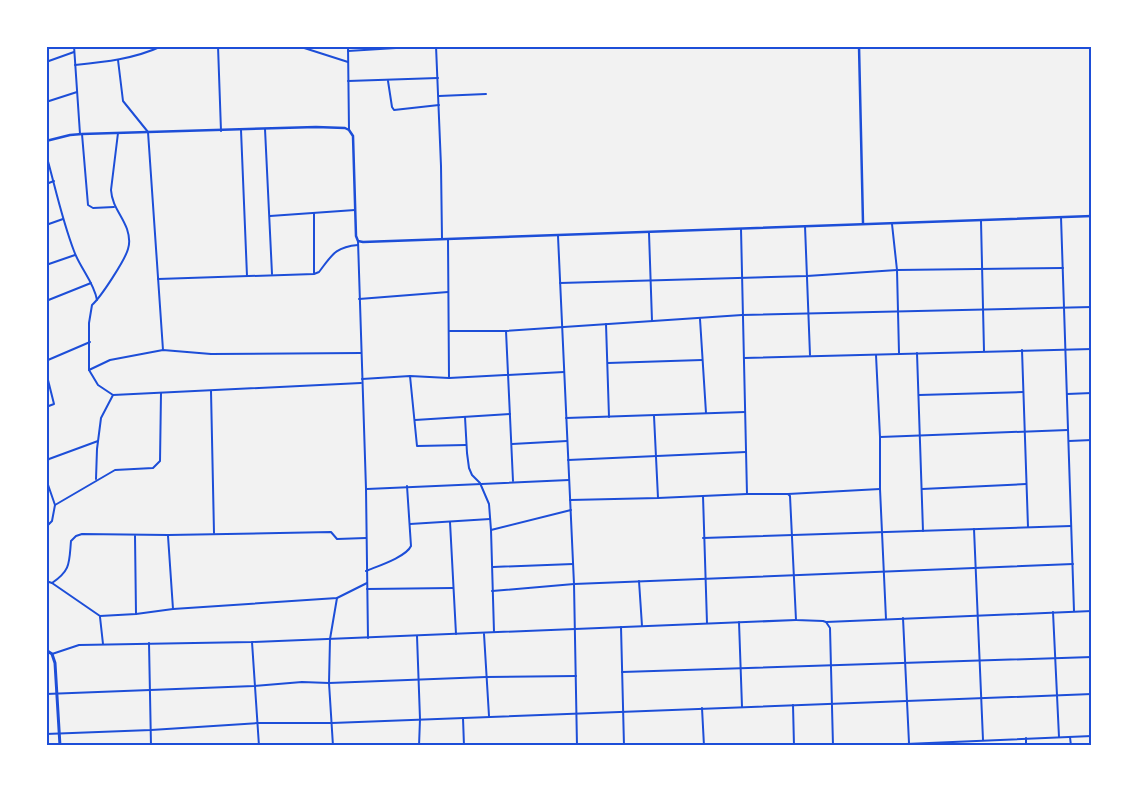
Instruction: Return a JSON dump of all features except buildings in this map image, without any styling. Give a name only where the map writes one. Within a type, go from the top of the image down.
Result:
[{"type":"main road","points":[[46,650],[52,654],[55,663],[60,746]]},
{"type":"street","points":[[74,46],[88,205],[94,208],[114,207]]},
{"type":"street","points":[[76,65],[118,60],[150,52],[162,46]]},
{"type":"street","points":[[218,46],[221,131]]},
{"type":"street","points":[[300,46],[348,62]]},
{"type":"street","points":[[348,46],[349,130],[353,139],[356,236],[358,241],[366,489],[368,638]]},
{"type":"street","points":[[348,51],[428,46]]},
{"type":"street","points":[[436,46],[442,239]]},
{"type":"street","points":[[859,46],[863,224]]},
{"type":"street","points":[[46,62],[74,52]]},
{"type":"street","points":[[118,60],[123,101],[148,132],[163,350]]},
{"type":"street","points":[[348,80],[438,78]]},
{"type":"street","points":[[388,80],[394,110],[439,104]]},
{"type":"street","points":[[46,102],[77,92]]},
{"type":"street","points":[[438,96],[486,94]]},
{"type":"street","points":[[46,141],[81,134],[342,127],[349,130]]},
{"type":"street","points":[[265,129],[272,275]]},
{"type":"street","points":[[241,130],[248,276]]},
{"type":"street","points":[[118,134],[111,190],[114,207],[127,229],[129,238],[128,249],[107,287],[92,305],[89,323],[90,370],[98,386],[113,395],[362,383]]},
{"type":"street","points":[[46,154],[63,219],[75,255],[97,301]]},
{"type":"street","points":[[46,184],[54,181]]},
{"type":"street","points":[[270,216],[355,210]]},
{"type":"street","points":[[314,213],[314,274]]},
{"type":"street","points":[[358,241],[649,233],[1092,216]]},
{"type":"street","points":[[1061,217],[1074,611]]},
{"type":"street","points":[[46,225],[63,219]]},
{"type":"street","points":[[981,221],[984,351]]},
{"type":"street","points":[[892,224],[897,270],[898,353]]},
{"type":"street","points":[[805,226],[810,355]]},
{"type":"street","points":[[741,229],[748,494]]},
{"type":"street","points":[[649,233],[652,321]]},
{"type":"street","points":[[558,235],[574,584],[577,746]]},
{"type":"street","points":[[448,239],[449,378]]},
{"type":"street","points":[[158,279],[314,274],[339,249],[345,246],[358,245]]},
{"type":"street","points":[[46,265],[75,255]]},
{"type":"street","points":[[560,283],[807,276],[897,270],[1063,268]]},
{"type":"street","points":[[46,301],[90,283]]},
{"type":"street","points":[[359,299],[448,292]]},
{"type":"street","points":[[449,331],[506,331],[606,323],[742,316],[1092,307]]},
{"type":"street","points":[[700,318],[706,413]]},
{"type":"street","points":[[606,323],[609,417]]},
{"type":"street","points":[[506,331],[513,482]]},
{"type":"street","points":[[46,407],[54,404],[47,380],[47,360],[90,342]]},
{"type":"street","points":[[744,358],[1092,349]]},
{"type":"street","points":[[90,370],[110,360],[163,350],[211,354],[361,353]]},
{"type":"street","points":[[1022,350],[1028,527]]},
{"type":"street","points":[[917,353],[923,531]]},
{"type":"street","points":[[876,355],[886,618]]},
{"type":"street","points":[[608,363],[702,360]]},
{"type":"street","points":[[361,379],[410,376],[449,378],[509,376],[564,372]]},
{"type":"street","points":[[410,376],[416,444],[419,447],[466,445]]},
{"type":"street","points":[[211,390],[214,533]]},
{"type":"street","points":[[919,395],[1023,392]]},
{"type":"street","points":[[55,505],[103,476],[120,469],[153,468],[160,461],[160,393]]},
{"type":"street","points":[[1067,394],[1092,393]]},
{"type":"street","points":[[96,480],[101,418],[113,395]]},
{"type":"street","points":[[566,418],[745,412]]},
{"type":"street","points":[[414,420],[510,414]]},
{"type":"street","points":[[654,416],[658,498]]},
{"type":"street","points":[[465,417],[469,468],[472,475],[480,483],[489,504],[494,632]]},
{"type":"street","points":[[880,437],[920,434],[1068,430]]},
{"type":"street","points":[[1069,440],[1092,440]]},
{"type":"street","points":[[46,463],[49,459],[98,441]]},
{"type":"street","points":[[512,444],[568,441]]},
{"type":"street","points":[[568,460],[746,452]]},
{"type":"street","points":[[46,479],[55,505],[52,521],[46,527]]},
{"type":"street","points":[[366,489],[569,480]]},
{"type":"street","points":[[922,489],[1026,484]]},
{"type":"street","points":[[366,571],[410,549],[407,486]]},
{"type":"street","points":[[570,500],[788,494],[880,489]]},
{"type":"street","points":[[788,494],[791,500],[796,620]]},
{"type":"street","points":[[703,496],[707,623]]},
{"type":"street","points":[[491,530],[571,510]]},
{"type":"street","points":[[409,524],[490,519]]},
{"type":"street","points":[[450,522],[456,634]]},
{"type":"street","points":[[704,538],[1072,526]]},
{"type":"street","points":[[974,529],[983,740]]},
{"type":"street","points":[[52,583],[62,576],[68,567],[71,541],[76,536],[89,533],[135,536],[331,532],[337,539],[366,538]]},
{"type":"street","points":[[168,535],[173,609]]},
{"type":"street","points":[[135,536],[136,614]]},
{"type":"street","points":[[492,567],[573,564]]},
{"type":"street","points":[[492,591],[574,584],[1073,564]]},
{"type":"street","points":[[46,581],[52,583],[100,616],[337,598],[367,582]]},
{"type":"street","points":[[639,581],[642,626]]},
{"type":"street","points":[[367,589],[453,588]]},
{"type":"street","points":[[333,746],[329,683],[330,639],[337,598]]},
{"type":"street","points":[[52,654],[71,646],[102,644],[252,642],[707,623],[796,620],[826,622],[886,618],[1092,611]]},
{"type":"street","points":[[1053,612],[1059,737]]},
{"type":"street","points":[[100,616],[102,644]]},
{"type":"street","points":[[902,618],[909,744]]},
{"type":"street","points":[[738,622],[742,706]]},
{"type":"street","points":[[826,622],[830,628],[833,746]]},
{"type":"street","points":[[621,627],[624,746]]},
{"type":"street","points":[[484,633],[489,716]]},
{"type":"street","points":[[417,636],[420,746]]},
{"type":"street","points":[[252,642],[259,746]]},
{"type":"street","points":[[149,643],[151,746]]},
{"type":"street","points":[[622,672],[979,659],[1092,657]]},
{"type":"street","points":[[46,694],[254,686],[302,682],[329,683],[486,677],[576,676]]},
{"type":"street","points":[[46,734],[258,723],[332,723],[576,712],[624,712],[1092,694]]},
{"type":"street","points":[[793,705],[794,746]]},
{"type":"street","points":[[702,708],[704,746]]},
{"type":"street","points":[[463,717],[464,746]]},
{"type":"street","points":[[858,746],[1092,736]]},
{"type":"street","points":[[1070,737],[1071,746]]},
{"type":"street","points":[[1026,738],[1026,746]]}]
